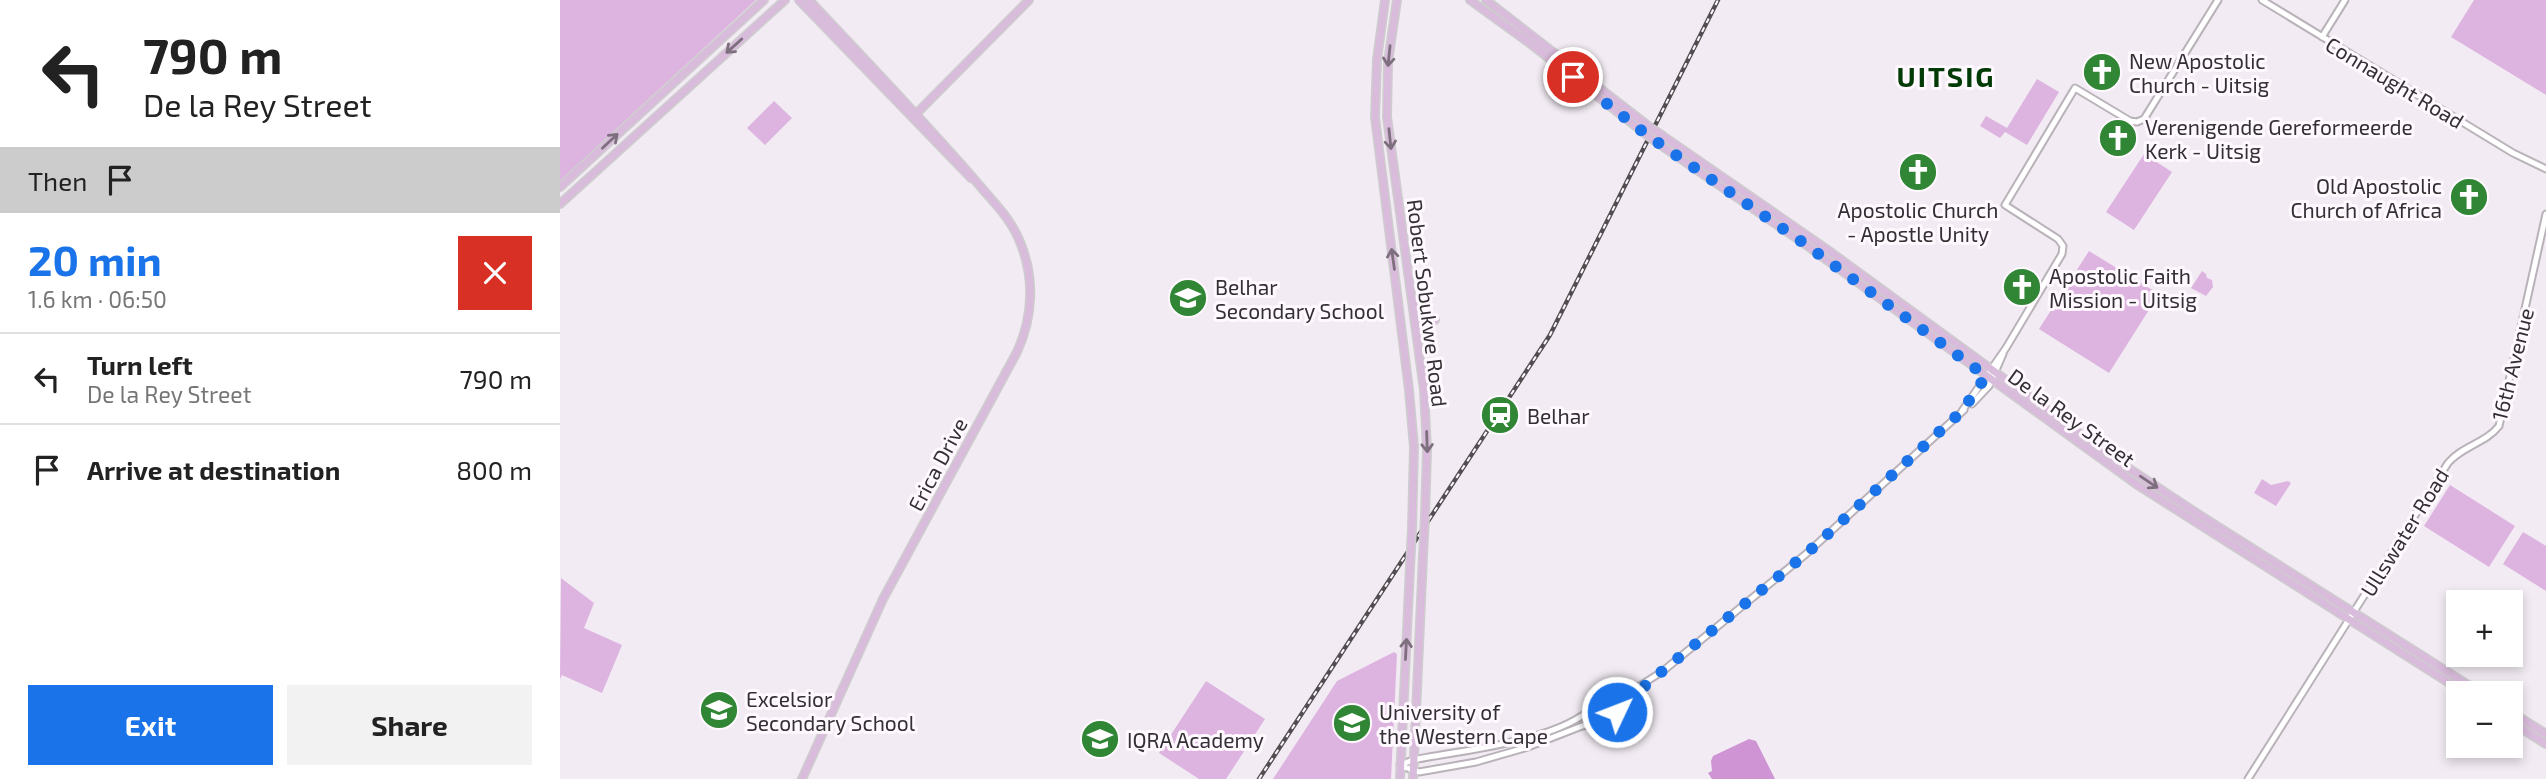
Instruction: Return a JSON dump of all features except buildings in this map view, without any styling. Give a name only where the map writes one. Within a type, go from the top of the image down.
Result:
[{"type":"main road","points":[[560,187],[764,0]]},
{"type":"main road","points":[[560,204],[785,0]]},
{"type":"main road","name":"Erica Drive","points":[[799,0],[812,5],[914,116],[967,168],[1003,211],[1021,243],[1029,274],[1030,297],[1027,323],[1017,352],[878,608],[800,779]]},
{"type":"main road","points":[[914,116],[1029,0]]},
{"type":"main road","name":"Robert Sobukwe Road","points":[[1385,0],[1377,60],[1375,117],[1409,390],[1414,456],[1400,779]]},
{"type":"main road","name":"Robert Sobukwe Road","points":[[1396,0],[1388,62],[1387,117],[1426,418],[1425,516],[1413,775]]},
{"type":"main road","name":"De la Rey Street","points":[[1470,0],[1649,132],[1991,375],[2165,504],[2461,681]]},
{"type":"main road","name":"De la Rey Street","points":[[1486,0],[1649,132]]},
{"type":"main road","points":[[770,14],[792,4],[812,5]]},
{"type":"main road","points":[[1411,294],[1420,312],[1435,320]]},
{"type":"main road","name":"De la Rey Street","points":[[2351,616],[2447,681]]},
{"type":"main road","points":[[2523,720],[2546,734]]},
{"type":"main road","points":[[2523,730],[2546,744]]},
{"type":"street","points":[[1401,766],[1413,775],[1520,750],[1583,726],[1613,719],[1617,710],[1650,681],[1806,554],[1984,393],[1991,375],[2063,249],[2058,239],[2005,205],[2075,88],[2130,121],[2137,122],[2147,116],[2218,0]]},
{"type":"street","name":"Connaught Road","points":[[2262,0],[2530,162],[2546,169]]},
{"type":"street","points":[[2322,37],[2345,0]]},
{"type":"street","name":"Connaught Road","points":[[2530,162],[2546,164]]},
{"type":"street","name":"16th Avenue","points":[[2494,432],[2502,419],[2546,214]]},
{"type":"street","name":"Ullswater Road","points":[[2248,779],[2448,463],[2465,448],[2494,432]]},
{"type":"street","points":[[1401,766],[1413,761],[1513,741],[1552,729],[1579,718],[1598,699],[1622,696],[1650,681]]},
{"type":"street","points":[[1607,697],[1614,702],[1617,710]]},
{"type":"street","points":[[1592,707],[1595,717],[1603,722]]},
{"type":"street","points":[[1474,749],[1476,761]]},
{"type":"shaded area","points":[[560,0],[756,0],[560,181]]},
{"type":"shaded area","points":[[2474,0],[2546,0],[2546,95],[2451,37]]},
{"type":"shaded area","points":[[2037,79],[2059,92],[2027,145],[2005,132],[2000,138],[1980,126],[1986,116],[2007,128]]},
{"type":"shaded area","points":[[774,101],[792,118],[765,145],[747,128]]},
{"type":"shaded area","points":[[2144,154],[2172,172],[2134,230],[2106,212]]},
{"type":"shaded area","points":[[2089,251],[2159,294],[2109,373],[2039,329]]},
{"type":"shaded area","points":[[2202,271],[2212,280],[2213,287],[2206,296],[2191,288]]},
{"type":"shaded area","points":[[2262,479],[2271,485],[2288,481],[2291,483],[2276,506],[2254,493]]},
{"type":"shaded area","points":[[2450,485],[2515,526],[2489,567],[2424,526]]},
{"type":"shaded area","points":[[2523,532],[2546,546],[2546,591],[2503,564]]},
{"type":"shaded area","points":[[561,578],[594,603],[584,628],[622,645],[602,693],[562,675],[560,679]]},
{"type":"shaded area","name":"University of the Western Cape","points":[[1394,652],[1397,654],[1391,779],[1273,779],[1337,681]]},
{"type":"shaded area","points":[[1206,681],[1265,719],[1226,779],[1199,779],[1159,753]]},
{"type":"shaded area","points":[[1749,739],[1756,741],[1775,779],[1712,779],[1708,773],[1712,771],[1713,756]]},
{"type":"railway","points":[[1259,779],[1550,335],[1718,0]]},
{"type":"place","name":"New Apostolic Church - Uitsig","points":[[2102,72]]},
{"type":"place","name":"Verenigende Gereformeerde Kerk - Uitsig","points":[[2118,138]]},
{"type":"place","name":"Apostolic Church - Apostle Unity","points":[[1918,172]]},
{"type":"place","name":"Old Apostolic Church of Africa","points":[[2469,197]]},
{"type":"place","name":"Apostolic Faith Mission - Uitsig","points":[[2022,287]]},
{"type":"place","name":"Belhar Secondary School","points":[[1188,298]]},
{"type":"place","name":"Belhar","points":[[1500,415]]},
{"type":"place","name":"Excelsior Secondary School","points":[[719,710]]},
{"type":"place","name":"University of the Western Cape","points":[[1352,723]]},
{"type":"place","name":"IQRA Academy","points":[[1100,739]]},
{"type":"district","name":"UITSIG","points":[[1946,76]]},
{"type":"route","points":[[1573,77],[1647,135],[1802,242],[1986,376],[1962,411],[1806,554],[1650,681],[1617,712]]}]
